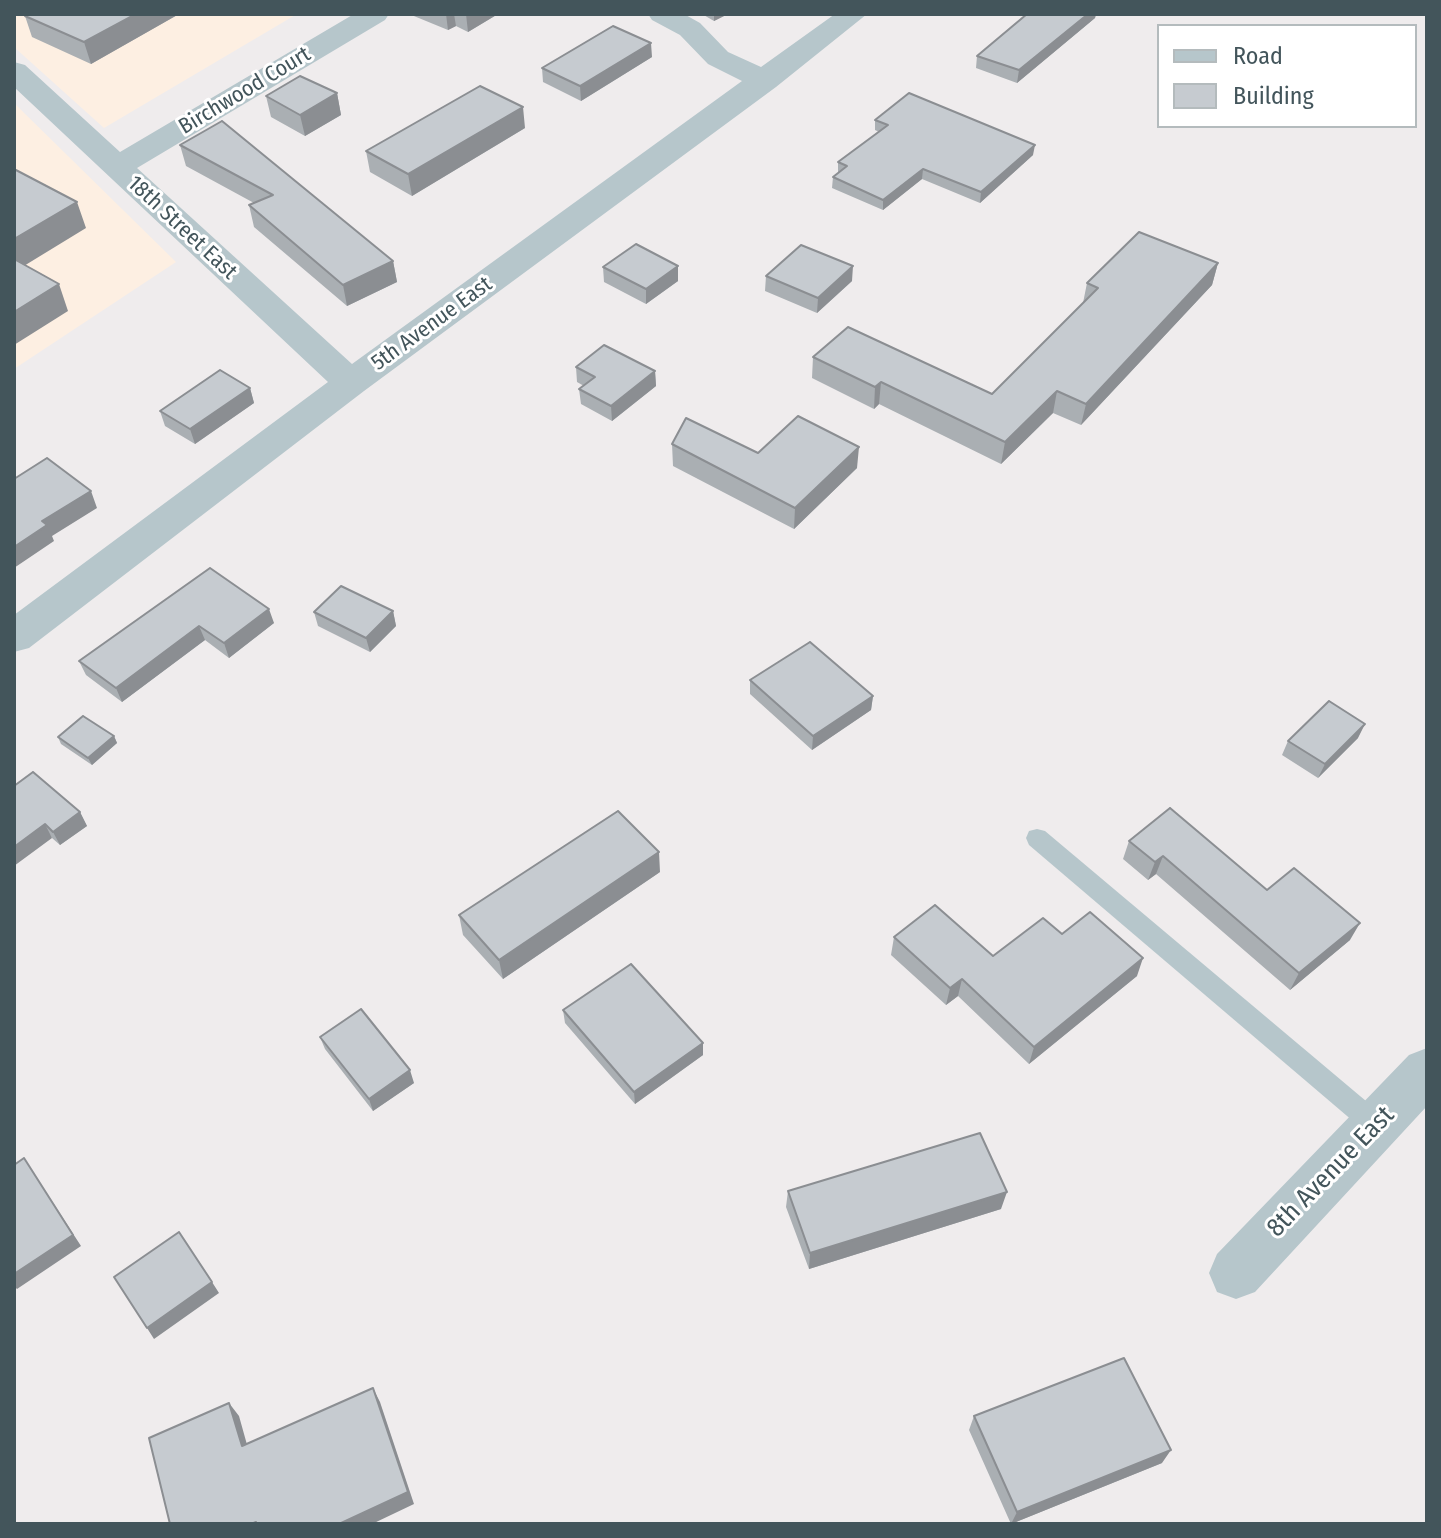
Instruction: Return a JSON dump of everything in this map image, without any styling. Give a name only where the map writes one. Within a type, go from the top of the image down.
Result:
[{"type":"street","name":"Birchwood Court","points":[[116,167],[375,14]]},
{"type":"street","points":[[662,14],[690,29],[718,58],[765,81]]},
{"type":"street","name":"5th Avenue East","points":[[14,637],[351,383],[853,14]]},
{"type":"street","name":"18th Street East","points":[[14,71],[351,383]]},
{"type":"street","name":"8th Avenue East","points":[[1236,1273],[1427,1071]]},
{"type":"lane","points":[[1037,838],[1376,1125]]},
{"type":"shaded area","points":[[14,14],[297,14],[104,128],[14,47]]},
{"type":"shaded area","points":[[14,103],[176,262],[14,369]]},
{"type":"building","points":[[136,14],[84,42],[25,16]]},
{"type":"building","points":[[1027,14],[1088,14],[1019,70],[977,56]]},
{"type":"building","points":[[613,26],[651,43],[580,86],[542,68]]},
{"type":"building","points":[[300,76],[337,93],[300,115],[266,96]]},
{"type":"building","points":[[480,86],[523,107],[408,174],[366,151]]},
{"type":"building","points":[[909,93],[1035,145],[981,192],[923,169],[883,200],[833,177],[847,166],[838,162],[888,125],[875,120]]},
{"type":"building","points":[[222,121],[393,261],[343,285],[249,205],[273,195],[180,145]]},
{"type":"building","points":[[14,169],[77,202],[14,239]]},
{"type":"building","points":[[1139,232],[1218,263],[1086,404],[1057,391],[1005,442],[881,382],[875,387],[813,357],[848,327],[992,394],[1098,288],[1087,283]]},
{"type":"building","points":[[636,244],[678,266],[646,289],[603,267]]},
{"type":"building","points":[[801,245],[853,266],[818,298],[766,276]]},
{"type":"building","points":[[14,259],[59,284],[14,312]]},
{"type":"building","points":[[604,345],[655,371],[611,406],[579,389],[595,377],[576,367]]},
{"type":"building","points":[[220,370],[250,388],[190,429],[160,411]]},
{"type":"building","points":[[798,416],[859,447],[795,508],[672,444],[686,418],[758,453]]},
{"type":"building","points":[[47,458],[91,491],[42,521],[47,525],[14,547],[14,479]]},
{"type":"building","points":[[210,568],[269,609],[224,643],[199,626],[116,688],[79,661]]},
{"type":"building","points":[[341,586],[393,611],[366,638],[314,612]]},
{"type":"building","points":[[810,642],[873,696],[813,736],[750,680]]},
{"type":"building","points":[[1329,701],[1365,724],[1325,764],[1288,741]]},
{"type":"building","points":[[83,716],[114,736],[88,758],[58,737]]},
{"type":"building","points":[[33,772],[80,812],[53,832],[45,824],[14,847],[14,786]]},
{"type":"building","points":[[1170,808],[1267,890],[1294,868],[1360,923],[1299,973],[1163,856],[1155,862],[1129,841]]},
{"type":"building","points":[[618,811],[659,852],[499,960],[459,915]]},
{"type":"building","points":[[935,905],[993,956],[1043,918],[1062,934],[1090,912],[1143,958],[1034,1047],[962,979],[950,988],[894,937]]},
{"type":"building","points":[[631,964],[703,1043],[634,1092],[563,1010]]},
{"type":"building","points":[[361,1009],[410,1070],[369,1099],[320,1037]]},
{"type":"building","points":[[980,1133],[1007,1192],[810,1253],[788,1191]]},
{"type":"building","points":[[24,1158],[73,1235],[14,1274],[14,1165]]},
{"type":"building","points":[[179,1232],[212,1282],[147,1328],[114,1277]]},
{"type":"building","points":[[1124,1358],[1171,1450],[1017,1512],[974,1416]]},
{"type":"building","points":[[373,1388],[408,1492],[339,1524],[170,1524],[149,1438],[229,1403],[242,1446]]}]
